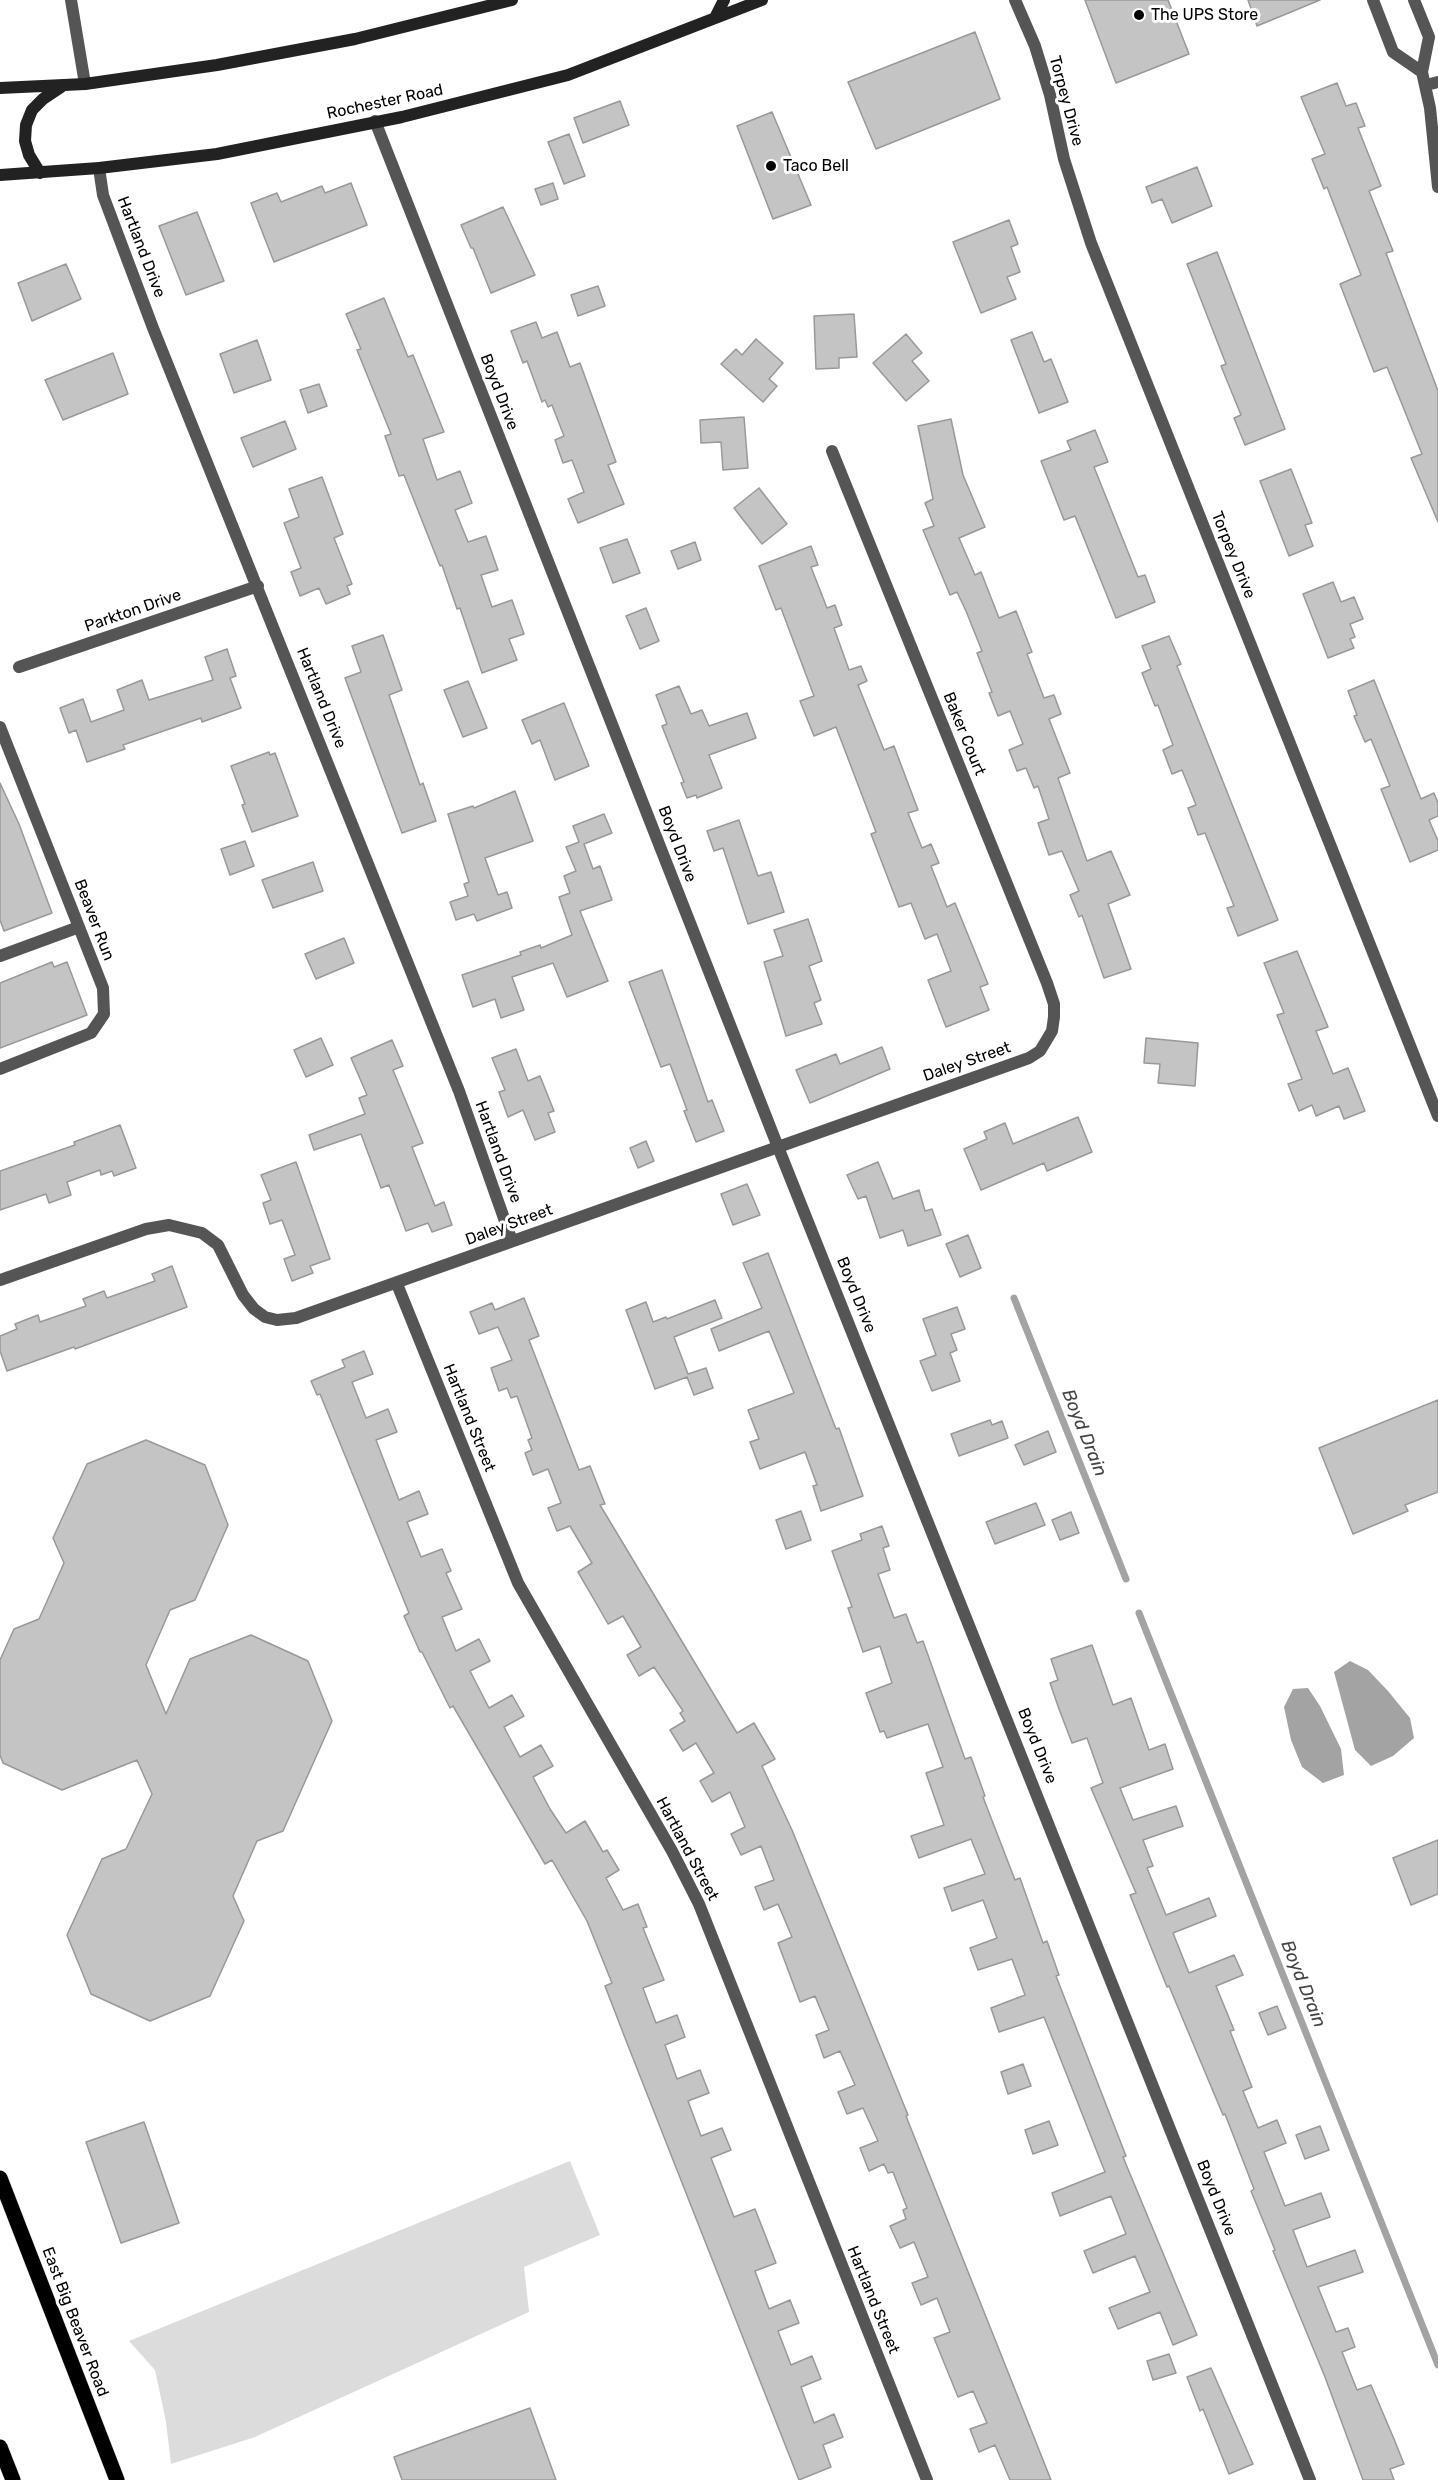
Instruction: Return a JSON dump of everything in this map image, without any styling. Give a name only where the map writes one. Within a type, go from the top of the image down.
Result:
[{"type":"main road","points":[[0,88],[62,87],[164,74],[312,48],[512,0]]},
{"type":"main road","points":[[715,18],[724,0]]},
{"type":"main road","name":"Rochester Road","points":[[0,175],[99,168],[217,154],[402,117],[568,75],[762,0]]},
{"type":"main road","points":[[40,173],[29,155],[25,141],[26,125],[32,110],[43,99],[62,87]]},
{"type":"main road","name":"East Big Beaver Road","points":[[0,2178],[117,2480]]},
{"type":"main road","points":[[0,2447],[13,2480]]},
{"type":"street","points":[[71,0],[85,84]]},
{"type":"street","name":"Torpey Drive","points":[[1015,0],[1035,46],[1047,85],[1064,159],[1091,243],[1438,1116]]},
{"type":"street","points":[[1373,0],[1393,52],[1422,72],[1432,84],[1438,187]]},
{"type":"street","points":[[1414,0],[1429,37],[1422,72]]},
{"type":"street","name":"Boyd Drive","points":[[375,121],[778,1147],[1310,2480]]},
{"type":"street","name":"Hartland Drive","points":[[99,168],[104,195],[149,317],[459,1091],[512,1241]]},
{"type":"street","name":"Baker Court","points":[[832,451],[1047,983],[1054,1004],[1052,1031]]},
{"type":"street","name":"Parkton Drive","points":[[19,667],[258,586]]},
{"type":"street","name":"Beaver Run","points":[[0,726],[103,988],[104,1014],[91,1033],[0,1069]]},
{"type":"street","points":[[0,956],[79,927]]},
{"type":"street","name":"Daley Street","points":[[0,1280],[124,1236],[169,1225],[202,1233],[218,1245],[243,1295],[254,1309],[265,1317],[277,1320],[296,1318],[1029,1058],[1040,1051],[1052,1031]]},
{"type":"street","name":"Hartland Street","points":[[397,1284],[518,1583],[672,1851],[699,1904],[927,2480]]},
{"type":"shaded area","points":[[1350,1661],[1368,1670],[1388,1691],[1410,1718],[1414,1738],[1393,1756],[1371,1766],[1355,1750],[1334,1672]]},
{"type":"shaded area","points":[[1308,1688],[1320,1706],[1341,1749],[1344,1775],[1323,1783],[1302,1767],[1291,1740],[1284,1707],[1293,1689]]},
{"type":"shaded area","points":[[570,2161],[600,2235],[524,2267],[529,2312],[255,2437],[171,2464],[166,2422],[155,2370],[129,2341]]},
{"type":"building","points":[[1085,0],[1168,0],[1189,54],[1116,83]]},
{"type":"building","points":[[1248,0],[1320,0],[1257,26]]},
{"type":"building","points":[[975,32],[1000,99],[876,149],[848,82]]},
{"type":"building","points":[[1337,83],[1346,106],[1356,103],[1365,126],[1358,128],[1381,186],[1369,191],[1393,251],[1386,253],[1438,391],[1438,522],[1411,458],[1422,454],[1387,367],[1374,372],[1340,284],[1361,275],[1327,187],[1324,189],[1312,159],[1325,154],[1301,97]]},
{"type":"building","points":[[620,101],[629,125],[583,143],[574,118]]},
{"type":"building","points":[[772,112],[811,205],[773,219],[737,126]]},
{"type":"building","points":[[569,134],[585,176],[564,184],[548,142]]},
{"type":"building","points":[[1197,167],[1212,206],[1172,223],[1162,199],[1152,203],[1146,187]]},
{"type":"building","points":[[351,183],[367,225],[274,262],[251,203],[277,193],[281,202],[322,186],[325,193]]},
{"type":"building","points":[[553,183],[558,199],[541,205],[535,189]]},
{"type":"building","points":[[503,207],[535,275],[491,293],[461,225]]},
{"type":"building","points":[[197,212],[224,281],[186,295],[159,226]]},
{"type":"building","points":[[1009,220],[1018,244],[1011,247],[1020,272],[1007,277],[1016,299],[981,313],[953,242]]},
{"type":"building","points":[[1217,252],[1285,429],[1245,445],[1234,418],[1241,415],[1221,366],[1226,364],[1187,264]]},
{"type":"building","points":[[66,264],[81,299],[32,321],[18,283]]},
{"type":"building","points":[[598,286],[605,306],[578,316],[571,295]]},
{"type":"building","points":[[384,298],[408,357],[413,355],[444,432],[423,439],[437,480],[460,471],[472,503],[455,510],[468,542],[486,536],[498,570],[481,575],[492,607],[512,600],[524,634],[509,639],[517,660],[482,673],[460,608],[457,609],[442,565],[440,566],[404,475],[399,476],[385,436],[391,434],[357,350],[361,349],[346,314]]},
{"type":"building","points":[[854,314],[857,357],[839,358],[839,368],[816,369],[814,316]]},
{"type":"building","points":[[536,322],[542,338],[557,332],[570,367],[580,363],[616,462],[608,465],[624,504],[578,523],[568,499],[584,492],[572,460],[563,463],[555,440],[564,436],[552,405],[548,407],[545,400],[542,402],[527,361],[523,363],[511,331]]},
{"type":"building","points":[[1032,332],[1044,362],[1051,359],[1068,402],[1039,413],[1011,340]]},
{"type":"building","points":[[906,334],[922,353],[912,361],[929,381],[906,401],[873,363]]},
{"type":"building","points":[[756,339],[783,363],[769,379],[777,386],[763,402],[721,364],[736,349],[742,355]]},
{"type":"building","points":[[257,340],[271,380],[234,393],[220,354]]},
{"type":"building","points":[[113,353],[128,394],[63,420],[45,380]]},
{"type":"building","points":[[319,384],[327,406],[308,413],[300,390]]},
{"type":"building","points":[[744,417],[748,468],[723,470],[721,442],[701,443],[700,420]]},
{"type":"building","points":[[951,419],[963,475],[985,527],[959,538],[975,575],[981,572],[999,618],[1016,611],[1032,652],[1027,654],[1044,698],[1054,695],[1061,714],[1049,719],[1070,773],[1058,778],[1087,861],[1111,851],[1130,895],[1108,904],[1131,969],[1104,978],[1082,915],[1079,917],[1070,895],[1079,891],[1062,851],[1049,855],[1038,823],[1049,819],[1038,786],[1034,788],[1026,768],[1017,771],[1009,750],[1023,744],[1010,711],[998,716],[989,693],[992,692],[977,653],[982,651],[966,611],[957,592],[950,595],[923,530],[934,526],[925,503],[933,499],[918,426]]},
{"type":"building","points":[[285,421],[296,449],[253,467],[241,438]]},
{"type":"building","points":[[1095,430],[1108,462],[1094,467],[1138,577],[1145,575],[1155,602],[1116,618],[1075,516],[1064,520],[1041,461],[1071,450],[1067,441]]},
{"type":"building","points":[[1291,469],[1312,523],[1305,525],[1313,546],[1289,556],[1260,481]]},
{"type":"building","points":[[322,477],[343,534],[334,538],[352,584],[347,586],[350,594],[326,604],[319,588],[300,596],[291,572],[301,568],[284,523],[299,517],[289,489]]},
{"type":"building","points":[[759,488],[787,524],[762,544],[734,508]]},
{"type":"building","points":[[627,539],[640,573],[613,583],[600,548]]},
{"type":"building","points":[[695,542],[701,560],[678,569],[671,551]]},
{"type":"building","points":[[811,546],[818,565],[811,567],[827,608],[835,605],[842,625],[834,628],[849,670],[861,666],[867,681],[858,685],[884,750],[894,746],[918,810],[908,813],[922,848],[931,844],[939,863],[931,866],[947,907],[955,903],[988,984],[980,987],[989,1010],[946,1027],[928,980],[951,971],[937,934],[925,939],[911,903],[899,907],[871,834],[876,832],[836,727],[814,736],[800,701],[814,696],[781,608],[776,610],[759,566]]},
{"type":"building","points":[[1333,582],[1341,602],[1354,597],[1363,619],[1350,624],[1355,637],[1350,639],[1354,648],[1328,658],[1303,594]]},
{"type":"building","points":[[646,608],[659,641],[640,649],[626,616]]},
{"type":"building","points":[[383,635],[402,690],[389,695],[420,785],[423,783],[436,821],[402,833],[345,678],[361,672],[352,646]]},
{"type":"building","points":[[1169,636],[1181,664],[1177,666],[1278,920],[1238,936],[1227,908],[1234,906],[1205,833],[1198,835],[1188,808],[1196,805],[1182,770],[1172,774],[1163,750],[1173,745],[1158,705],[1155,706],[1142,673],[1151,669],[1142,646]]},
{"type":"building","points":[[227,649],[236,676],[230,678],[241,708],[202,722],[201,718],[123,745],[125,749],[87,762],[76,730],[69,733],[60,708],[83,699],[91,722],[124,710],[117,690],[142,680],[149,700],[213,680],[205,657]]},
{"type":"building","points":[[1374,680],[1421,799],[1434,793],[1438,803],[1438,816],[1429,820],[1438,841],[1438,850],[1410,862],[1381,789],[1390,786],[1371,739],[1365,742],[1354,716],[1357,715],[1348,691]]},
{"type":"building","points":[[468,681],[487,728],[463,737],[444,690]]},
{"type":"building","points":[[679,686],[691,714],[702,710],[709,726],[747,713],[756,738],[709,755],[722,788],[697,798],[696,795],[687,798],[681,783],[684,782],[662,726],[667,724],[656,695]]},
{"type":"building","points":[[564,703],[589,766],[555,780],[540,740],[532,744],[522,720]]},
{"type":"building","points":[[269,752],[270,755],[275,753],[298,816],[252,832],[242,805],[245,804],[231,766]]},
{"type":"building","points":[[0,783],[19,824],[52,913],[4,931],[0,920]]},
{"type":"building","points":[[515,791],[533,841],[485,858],[498,895],[507,892],[512,908],[477,921],[474,914],[456,920],[450,902],[468,896],[464,884],[469,882],[448,814],[473,806],[474,808]]},
{"type":"building","points":[[604,814],[612,833],[584,844],[593,869],[600,866],[612,900],[580,911],[608,981],[567,997],[553,963],[512,977],[524,1010],[501,1018],[495,999],[473,1007],[462,975],[572,935],[559,897],[570,893],[564,876],[576,871],[566,847],[579,842],[573,826]]},
{"type":"building","points":[[739,820],[758,876],[771,872],[784,912],[748,924],[723,848],[714,851],[707,831]]},
{"type":"building","points":[[245,841],[254,866],[230,875],[221,849]]},
{"type":"building","points":[[313,862],[323,891],[273,908],[262,880]]},
{"type":"building","points":[[808,919],[822,961],[809,966],[821,1000],[814,1003],[822,1024],[786,1036],[764,962],[783,956],[774,930]]},
{"type":"building","points":[[344,938],[354,963],[316,979],[305,954]]},
{"type":"building","points":[[1297,951],[1328,1027],[1316,1031],[1333,1074],[1348,1068],[1365,1111],[1344,1119],[1339,1106],[1316,1116],[1312,1105],[1299,1111],[1288,1084],[1302,1079],[1277,1015],[1284,1013],[1264,963]]},
{"type":"building","points":[[52,962],[54,967],[67,962],[87,1015],[0,1048],[0,983]]},
{"type":"building","points":[[662,970],[708,1102],[712,1100],[724,1131],[696,1142],[670,1064],[661,1067],[629,982]]},
{"type":"building","points":[[321,1038],[333,1065],[306,1077],[294,1050]]},
{"type":"building","points":[[1146,1038],[1198,1043],[1195,1086],[1158,1083],[1160,1064],[1144,1063]]},
{"type":"building","points":[[392,1040],[403,1066],[393,1070],[423,1143],[412,1147],[435,1206],[444,1202],[452,1225],[432,1232],[428,1223],[406,1231],[389,1185],[381,1188],[361,1134],[314,1150],[309,1135],[365,1114],[359,1098],[367,1095],[351,1058]]},
{"type":"building","points":[[882,1047],[890,1069],[810,1103],[796,1070],[836,1054],[840,1064]]},
{"type":"building","points":[[516,1049],[528,1081],[540,1076],[554,1111],[548,1113],[555,1132],[535,1140],[523,1110],[508,1117],[499,1092],[505,1090],[492,1058]]},
{"type":"building","points":[[1078,1117],[1092,1152],[1047,1171],[1044,1163],[981,1190],[964,1149],[987,1139],[984,1132],[1005,1123],[1013,1144]]},
{"type":"building","points":[[120,1125],[136,1168],[114,1176],[112,1171],[101,1175],[100,1170],[67,1182],[71,1195],[49,1203],[46,1194],[0,1210],[0,1171],[75,1145],[74,1142]]},
{"type":"building","points":[[646,1141],[654,1161],[638,1168],[630,1148]]},
{"type":"building","points":[[296,1162],[330,1259],[310,1266],[313,1273],[292,1281],[284,1259],[295,1255],[282,1220],[270,1224],[263,1203],[271,1200],[261,1175]]},
{"type":"building","points":[[878,1162],[893,1199],[919,1190],[925,1211],[932,1209],[941,1235],[908,1246],[903,1230],[880,1238],[866,1196],[858,1199],[847,1175]]},
{"type":"building","points":[[747,1184],[760,1215],[733,1225],[721,1194]]},
{"type":"building","points":[[968,1235],[981,1268],[960,1277],[946,1244]]},
{"type":"building","points":[[768,1253],[836,1429],[839,1428],[863,1496],[821,1511],[813,1486],[817,1485],[805,1452],[760,1469],[750,1442],[759,1439],[748,1410],[794,1393],[769,1331],[719,1351],[711,1329],[762,1308],[743,1263]]},
{"type":"building","points":[[172,1266],[187,1307],[75,1349],[74,1347],[7,1371],[0,1351],[0,1336],[17,1329],[15,1324],[38,1315],[40,1322],[86,1306],[83,1299],[104,1291],[107,1298],[155,1281],[152,1274]]},
{"type":"building","points":[[524,1298],[539,1336],[529,1340],[579,1470],[590,1466],[605,1504],[600,1505],[737,1733],[754,1723],[775,1759],[762,1766],[792,1830],[908,2115],[906,2116],[1051,2480],[1010,2480],[995,2445],[979,2452],[970,2429],[987,2423],[973,2391],[958,2397],[934,2338],[950,2332],[937,2298],[921,2305],[912,2283],[928,2277],[914,2242],[900,2248],[890,2226],[906,2219],[903,2210],[907,2208],[893,2172],[888,2173],[884,2164],[869,2171],[860,2148],[878,2141],[863,2108],[847,2114],[838,2092],[855,2085],[840,2051],[824,2058],[816,2035],[829,2030],[815,1996],[800,2002],[778,1943],[792,1937],[778,1904],[764,1910],[755,1887],[774,1880],[761,1846],[741,1855],[731,1834],[745,1827],[730,1792],[712,1802],[700,1781],[714,1773],[696,1743],[683,1751],[670,1730],[685,1721],[680,1713],[683,1711],[654,1667],[639,1676],[627,1655],[641,1647],[623,1616],[608,1624],[578,1572],[592,1563],[570,1526],[557,1531],[548,1508],[561,1503],[548,1469],[533,1475],[525,1453],[532,1450],[528,1440],[532,1438],[517,1396],[511,1398],[507,1388],[499,1391],[491,1368],[512,1360],[498,1327],[479,1334],[470,1312],[492,1303],[495,1310]]},
{"type":"building","points":[[715,1300],[722,1318],[674,1337],[688,1374],[706,1368],[713,1388],[694,1395],[687,1377],[655,1389],[626,1310],[646,1302],[653,1322],[666,1317],[667,1319]]},
{"type":"building","points":[[957,1307],[965,1329],[951,1334],[957,1350],[950,1353],[960,1381],[932,1391],[920,1361],[936,1355],[923,1319]]},
{"type":"building","points":[[364,1351],[373,1374],[352,1382],[366,1418],[388,1409],[397,1432],[376,1440],[399,1500],[419,1491],[428,1514],[407,1522],[421,1557],[442,1549],[451,1571],[446,1573],[462,1609],[442,1617],[456,1651],[479,1639],[490,1661],[470,1671],[489,1708],[512,1695],[524,1716],[504,1727],[520,1757],[541,1745],[553,1766],[533,1777],[550,1809],[566,1833],[585,1821],[603,1852],[607,1850],[619,1870],[606,1878],[623,1910],[638,1904],[647,1927],[643,1928],[664,1980],[643,1988],[656,2023],[677,2015],[685,2037],[665,2045],[677,2079],[700,2070],[709,2093],[688,2101],[701,2136],[722,2128],[731,2150],[711,2158],[734,2217],[755,2209],[776,2263],[755,2271],[769,2309],[790,2300],[799,2323],[778,2331],[791,2365],[812,2356],[821,2379],[801,2387],[814,2423],[834,2414],[843,2437],[823,2445],[831,2467],[799,2480],[605,1986],[612,1983],[587,1921],[552,1860],[545,1864],[453,1706],[450,1708],[420,1652],[404,1616],[409,1613],[320,1394],[317,1395],[311,1381],[345,1367],[342,1360]]},
{"type":"building","points":[[1438,1400],[1438,1492],[1405,1505],[1408,1511],[1353,1534],[1319,1448]]},
{"type":"building","points":[[990,1420],[992,1425],[1002,1421],[1008,1438],[959,1456],[951,1434]]},
{"type":"building","points":[[1048,1431],[1056,1452],[1024,1465],[1015,1445]]},
{"type":"building","points":[[146,1440],[205,1465],[228,1525],[195,1600],[170,1610],[146,1665],[166,1714],[190,1659],[251,1635],[308,1661],[332,1721],[283,1831],[257,1841],[233,1896],[244,1921],[210,1996],[150,2021],[91,1994],[67,1935],[102,1859],[126,1849],[152,1794],[137,1760],[62,1790],[3,1763],[0,1755],[0,1660],[14,1629],[39,1619],[64,1563],[53,1538],[87,1464]]},
{"type":"building","points":[[1036,1503],[1045,1525],[995,1544],[986,1522]]},
{"type":"building","points":[[801,1511],[811,1540],[786,1549],[776,1520]]},
{"type":"building","points":[[1071,1512],[1079,1533],[1060,1540],[1052,1520]]},
{"type":"building","points":[[882,1526],[889,1546],[883,1548],[890,1570],[878,1574],[894,1618],[906,1614],[917,1643],[923,1641],[965,1759],[971,1757],[985,1796],[983,1797],[1015,1880],[1020,1878],[1043,1943],[1047,1941],[1059,1975],[1056,1976],[1126,2156],[1123,2157],[1197,2335],[1173,2345],[1160,2312],[1118,2329],[1109,2308],[1150,2292],[1135,2256],[1093,2273],[1084,2251],[1126,2234],[1111,2196],[1060,2216],[1052,2193],[1105,2172],[1044,2017],[999,2032],[991,2008],[1025,1995],[1012,1959],[978,1970],[970,1948],[997,1938],[983,1900],[952,1911],[944,1888],[985,1874],[971,1839],[919,1858],[911,1836],[944,1825],[926,1773],[943,1767],[928,1724],[887,1738],[884,1731],[880,1732],[866,1693],[892,1683],[880,1646],[863,1652],[848,1608],[852,1607],[832,1551],[862,1540],[860,1534]]},
{"type":"building","points":[[1092,1645],[1113,1705],[1131,1698],[1149,1750],[1165,1744],[1173,1769],[1120,1788],[1133,1820],[1176,1806],[1183,1826],[1143,1840],[1153,1866],[1147,1868],[1166,1915],[1209,1898],[1216,1916],[1173,1933],[1189,1973],[1234,1955],[1243,1975],[1216,1986],[1234,2030],[1230,2031],[1252,2087],[1243,2091],[1258,2128],[1277,2120],[1286,2143],[1264,2152],[1285,2206],[1321,2193],[1330,2217],[1293,2230],[1307,2267],[1355,2250],[1363,2272],[1318,2287],[1336,2332],[1348,2328],[1355,2347],[1342,2352],[1357,2390],[1371,2385],[1404,2464],[1390,2469],[1394,2480],[1363,2480],[1325,2377],[1273,2251],[1275,2250],[1251,2191],[1254,2189],[1225,2114],[1223,2115],[1169,1986],[1167,1987],[1130,1895],[1136,1893],[1091,1788],[1103,1783],[1087,1738],[1072,1743],[1059,1709],[1050,1683],[1058,1680],[1051,1659]]},
{"type":"building","points":[[1438,1840],[1438,1894],[1411,1905],[1393,1858]]},
{"type":"building","points":[[1277,2006],[1286,2028],[1268,2035],[1259,2013]]},
{"type":"building","points":[[1023,2064],[1031,2086],[1008,2094],[1001,2072]]},
{"type":"building","points":[[1049,2121],[1058,2145],[1033,2154],[1025,2130]]},
{"type":"building","points":[[144,2122],[179,2223],[121,2243],[86,2142]]},
{"type":"building","points":[[1320,2126],[1329,2150],[1305,2159],[1296,2135]]},
{"type":"building","points":[[1169,2354],[1176,2373],[1153,2380],[1147,2361]]},
{"type":"building","points":[[1211,2368],[1253,2464],[1229,2474],[1203,2409],[1200,2411],[1187,2377]]},
{"type":"building","points":[[530,2408],[556,2480],[402,2480],[394,2457]]},
{"type":"waterway","name":"Boyd Drain","points":[[1014,1298],[1126,1579]]},
{"type":"waterway","name":"Boyd Drain","points":[[1139,1613],[1438,2365]]},
{"type":"place","name":"The UPS Store","points":[[1139,15]]},
{"type":"place","name":"Taco Bell","points":[[771,166]]}]
